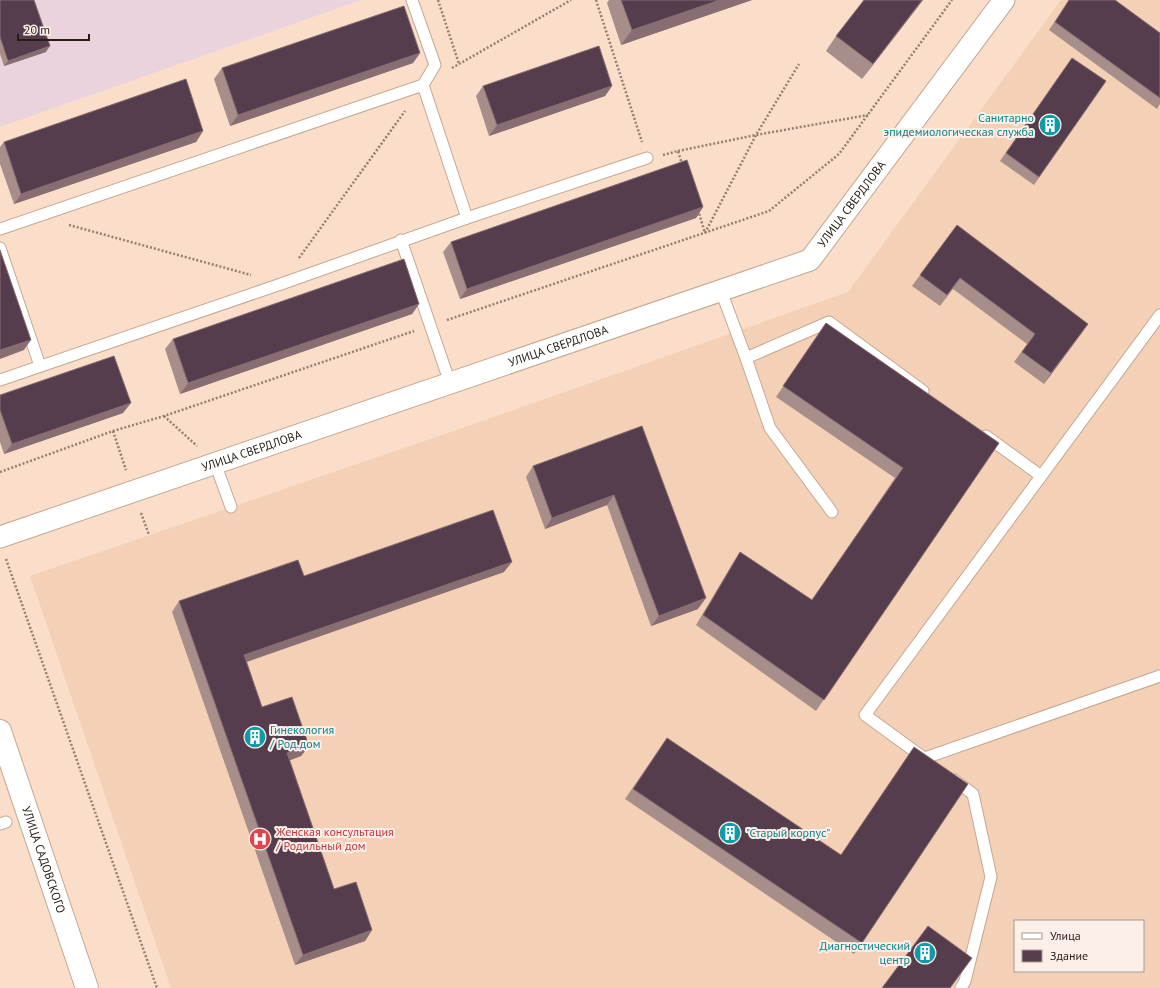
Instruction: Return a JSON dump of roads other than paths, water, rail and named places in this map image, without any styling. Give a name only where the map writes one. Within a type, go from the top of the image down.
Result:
[{"type":"street","name":"УЛИЦА СВЕРДЛОВА","points":[[3,546],[215,463],[810,260],[1004,0]]},
{"type":"street","name":"УЛИЦА САДОВСКОГО","points":[[0,731],[87,988]]},
{"type":"lane","points":[[0,229],[423,85],[435,66],[412,0]]},
{"type":"lane","points":[[423,85],[467,218]]},
{"type":"lane","points":[[0,380],[281,284],[401,240],[647,158]]},
{"type":"lane","points":[[401,240],[450,383]]},
{"type":"lane","points":[[0,248],[40,366]]},
{"type":"lane","points":[[721,291],[770,428],[832,512]]},
{"type":"lane","points":[[961,988],[965,981],[991,877],[973,794],[865,715],[1160,315]]},
{"type":"lane","points":[[746,358],[829,322],[932,397]]},
{"type":"lane","points":[[977,430],[1041,476]]},
{"type":"lane","points":[[215,463],[231,507]]},
{"type":"lane","points":[[924,758],[1160,676]]},
{"type":"place","name":"Санитарно эпидемиологическая служба","points":[[1050,125]]},
{"type":"place","name":"Гинекология / Род.дом","points":[[255,737]]},
{"type":"place","name":"\"Старый корпус\"","points":[[730,833]]},
{"type":"place","name":"Женская консультация / Родильный дом","points":[[260,839]]},
{"type":"place","name":"Диагностический центр","points":[[925,953]]}]
